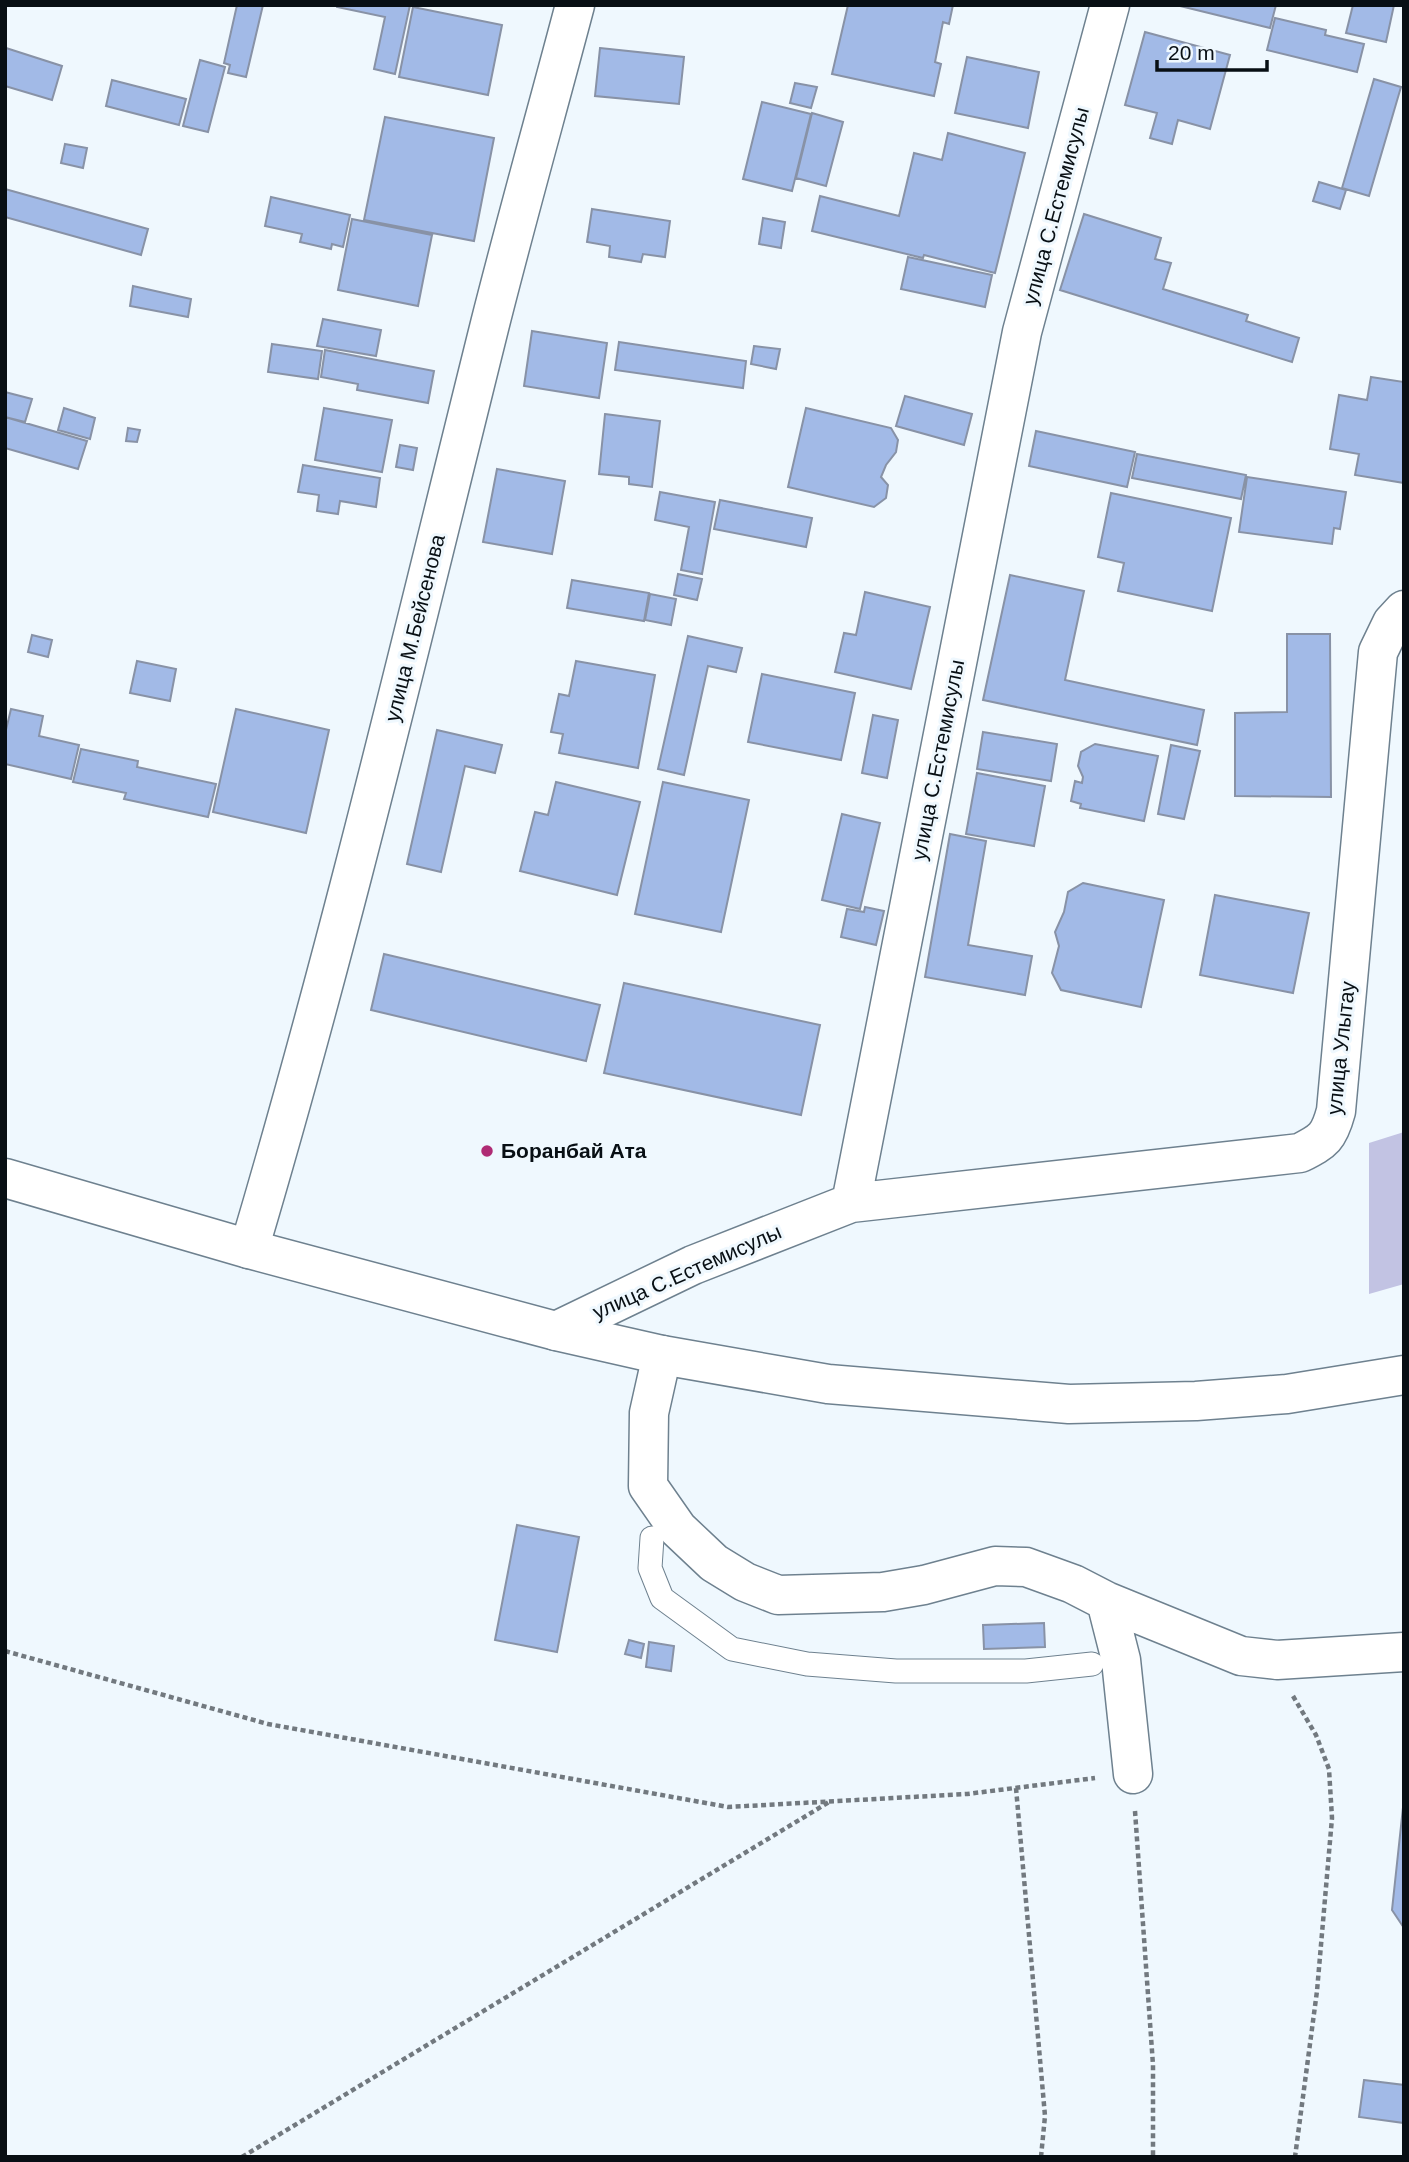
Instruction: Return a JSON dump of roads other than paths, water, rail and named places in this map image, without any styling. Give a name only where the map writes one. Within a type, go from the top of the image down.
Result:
[{"type":"main road","name":"улица М.Бейсенова","points":[[249,1249],[296,1090],[491,320],[575,5]]},
{"type":"main road","name":"улица С.Естемисулы","points":[[556,1331],[693,1265],[851,1203],[1022,332],[1110,5]]},
{"type":"main road","name":"улица Улытау","points":[[851,1203],[1300,1153],[1322,1142],[1331,1129],[1336,1111],[1378,652],[1392,623],[1404,610]]},
{"type":"main road","points":[[5,1178],[249,1249],[556,1331],[662,1355],[828,1384],[1069,1404],[1196,1401],[1287,1394],[1404,1375]]},
{"type":"main road","points":[[662,1355],[649,1413],[648,1486],[660,1526],[678,1529],[714,1563],[745,1582],[778,1595],[883,1592],[924,1585],[995,1566],[1026,1567],[1073,1584],[1105,1601],[1241,1656],[1277,1660],[1404,1652]]},
{"type":"main road","points":[[1105,1601],[1106,1662],[1133,1774]]},
{"type":"lane","points":[[660,1526],[650,1568],[662,1598],[732,1648],[807,1664],[896,1671],[1026,1671],[1106,1662]]},
{"type":"place","name":"Боранбай Ата","points":[[487,1151]]}]
